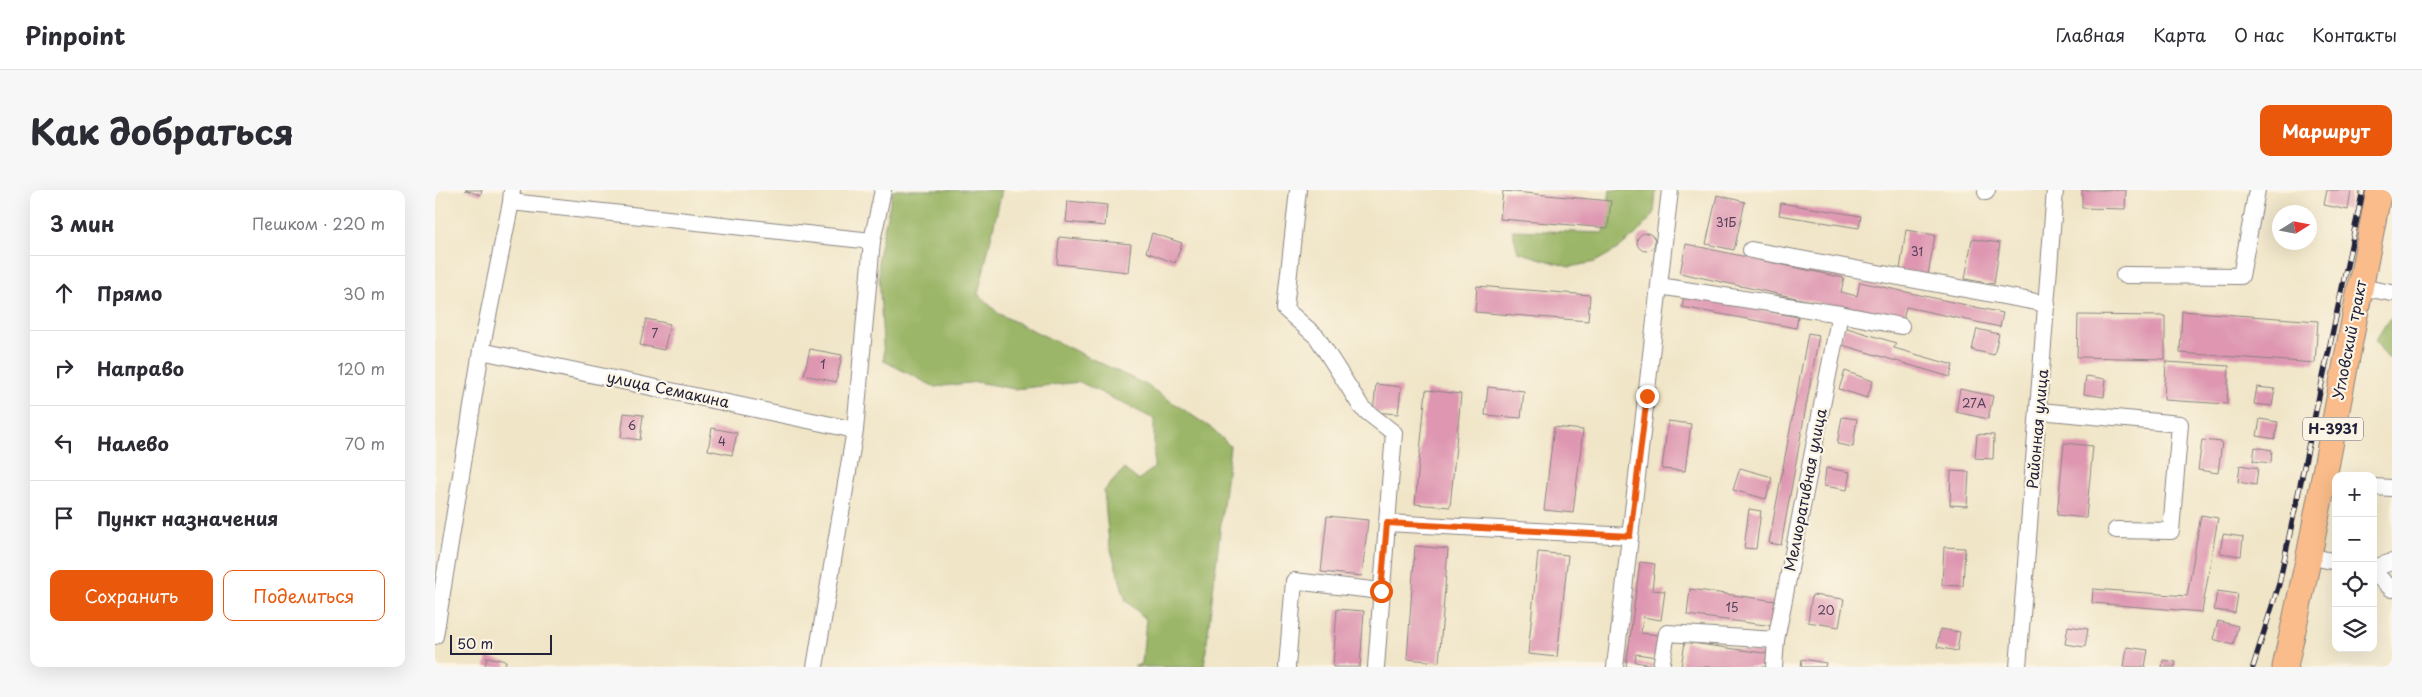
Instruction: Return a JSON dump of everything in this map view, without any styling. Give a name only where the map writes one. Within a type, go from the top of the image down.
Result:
[{"type":"highway","name":"Угловский тракт","points":[[2285,667],[2309,556],[2330,478],[2359,287],[2379,190]]},
{"type":"street","points":[[815,667],[855,430],[872,240],[883,190]]},
{"type":"street","points":[[1298,190],[1285,309],[1317,337],[1361,408],[1394,433],[1376,667]]},
{"type":"street","points":[[1615,667],[1671,190]]},
{"type":"street","name":"Районная улица","points":[[2018,667],[2055,190]]},
{"type":"street","points":[[2124,276],[2241,276],[2257,190]]},
{"type":"street","points":[[435,636],[481,351],[511,196],[872,240]]},
{"type":"street","points":[[1751,250],[2047,304]]},
{"type":"street","points":[[1659,286],[1840,314],[1901,326]]},
{"type":"street","points":[[2359,287],[2392,294]]},
{"type":"street","name":"Мелиоративная улица","points":[[1774,667],[1776,640],[1840,314]]},
{"type":"street","name":"улица Семакина","points":[[481,351],[855,430]]},
{"type":"street","points":[[2039,411],[2180,424],[2171,530],[2116,530]]},
{"type":"street","points":[[2377,487],[2392,488]]},
{"type":"street","points":[[1387,523],[1630,536]]},
{"type":"street","points":[[2309,556],[2332,561]]},
{"type":"street","points":[[2377,567],[2392,562]]},
{"type":"street","points":[[2377,576],[2392,589]]},
{"type":"street","points":[[1287,667],[1295,581],[1381,591]]},
{"type":"street","points":[[1661,667],[1667,633],[1776,640]]},
{"type":"green space","points":[[893,190],[1002,190],[978,294],[999,314],[1148,386],[1214,430],[1230,446],[1204,667],[1134,667],[1142,663],[1146,619],[1126,601],[1109,543],[1104,491],[1124,469],[1138,480],[1154,468],[1154,419],[1080,382],[1014,389],[977,382],[935,387],[884,361],[878,256]]},
{"type":"green space","points":[[1610,190],[1656,190],[1654,214],[1635,235],[1616,250],[1595,262],[1569,267],[1518,252],[1512,230],[1604,233]]},
{"type":"green space","points":[[2389,319],[2392,319],[2392,359],[2387,357],[2375,341]]},
{"type":"building","points":[[465,190],[482,190],[481,195]]},
{"type":"building","points":[[2082,190],[2126,190],[2125,209],[2082,208]]},
{"type":"building","points":[[2327,190],[2351,190],[2348,210],[2324,205]]},
{"type":"building","points":[[1503,191],[1611,201],[1608,228],[1500,219]]},
{"type":"building","points":[[1717,195],[1745,202],[1734,250],[1706,244]]},
{"type":"building","points":[[1068,201],[1107,205],[1105,226],[1066,222]]},
{"type":"building","points":[[1781,203],[1861,216],[1859,228],[1779,215]]},
{"type":"building","points":[[1906,230],[1935,235],[1928,275],[1900,270]]},
{"type":"building","points":[[1152,233],[1182,243],[1175,263],[1146,252]]},
{"type":"building","points":[[1646,233],[1652,236],[1655,242],[1652,248],[1646,251],[1640,248],[1637,242],[1640,236]]},
{"type":"building","points":[[1059,237],[1131,244],[1128,272],[1057,264]]},
{"type":"building","points":[[1972,239],[2000,243],[1994,284],[1965,279]]},
{"type":"building","points":[[1686,244],[1844,278],[1841,292],[1857,296],[1860,282],[2003,313],[2000,327],[1906,307],[1903,321],[1680,273]]},
{"type":"building","points":[[1477,286],[1590,295],[1588,321],[1475,312]]},
{"type":"building","points":[[1684,295],[1798,317],[1796,328],[1682,307]]},
{"type":"building","points":[[2182,311],[2318,321],[2315,363],[2180,353]]},
{"type":"building","points":[[2078,315],[2165,316],[2165,359],[2077,357]]},
{"type":"building","points":[[646,319],[670,324],[664,350],[640,345]]},
{"type":"building","points":[[1844,327],[1896,343],[1894,348],[1953,365],[1950,377],[1839,344]]},
{"type":"building","points":[[1977,329],[1999,334],[1994,355],[1972,350]]},
{"type":"building","points":[[1808,333],[1819,335],[1781,545],[1769,543]]},
{"type":"building","points":[[810,349],[842,355],[836,382],[804,375]]},
{"type":"building","points":[[2166,362],[2229,366],[2227,404],[2164,400]]},
{"type":"building","points":[[1845,371],[1873,381],[1867,398],[1839,389]]},
{"type":"building","points":[[2086,376],[2106,379],[2104,397],[2084,394]]},
{"type":"building","points":[[1376,384],[1401,387],[1398,414],[1373,412]]},
{"type":"building","points":[[1488,387],[1524,391],[1521,418],[1485,415]]},
{"type":"building","points":[[2257,387],[2275,389],[2272,406],[2254,404]]},
{"type":"building","points":[[1960,389],[1993,396],[1988,419],[1956,412]]},
{"type":"building","points":[[1426,390],[1461,394],[1450,507],[1415,504]]},
{"type":"building","points":[[624,413],[643,415],[640,440],[621,437]]},
{"type":"building","points":[[1842,417],[1857,419],[1853,447],[1837,444]]},
{"type":"building","points":[[2260,419],[2278,422],[2275,439],[2257,436]]},
{"type":"building","points":[[1668,421],[1691,424],[1685,471],[1662,469]]},
{"type":"building","points":[[1554,427],[1583,430],[1573,513],[1544,510]]},
{"type":"building","points":[[712,428],[737,433],[732,455],[708,450]]},
{"type":"building","points":[[1977,434],[1994,435],[1993,459],[1975,458]]},
{"type":"building","points":[[2202,440],[2222,442],[2218,473],[2198,470]]},
{"type":"building","points":[[2064,443],[2093,446],[2086,518],[2057,515]]},
{"type":"building","points":[[2255,447],[2272,450],[2271,463],[2253,461]]},
{"type":"building","points":[[2240,465],[2258,468],[2256,485],[2238,482]]},
{"type":"building","points":[[1740,468],[1772,477],[1766,499],[1733,490]]},
{"type":"building","points":[[1826,468],[1850,472],[1847,490],[1824,486]]},
{"type":"building","points":[[1951,471],[1969,472],[1967,506],[1950,505]]},
{"type":"building","points":[[1749,509],[1761,511],[1756,549],[1744,548]]},
{"type":"building","points":[[2201,515],[2218,518],[2202,612],[2092,603],[2093,589],[2187,596]]},
{"type":"building","points":[[1327,516],[1368,520],[1362,576],[1321,572]]},
{"type":"building","points":[[2223,534],[2243,537],[2241,556],[2220,553]]},
{"type":"building","points":[[1415,546],[1448,549],[1439,662],[1407,659]]},
{"type":"building","points":[[1944,547],[1965,548],[1963,586],[1942,585]]},
{"type":"building","points":[[1538,552],[1568,555],[1557,657],[1528,654]]},
{"type":"building","points":[[1640,562],[1655,564],[1652,590],[1665,591],[1661,620],[1643,617],[1641,633],[1659,635],[1657,657],[1636,654],[1635,662],[1655,665],[1655,667],[1626,667]]},
{"type":"building","points":[[1690,589],[1776,601],[1773,626],[1687,615]]},
{"type":"building","points":[[2217,591],[2238,594],[2235,613],[2214,610]]},
{"type":"building","points":[[1812,595],[1844,599],[1839,627],[1808,622]]},
{"type":"building","points":[[1337,609],[1364,611],[1360,667],[1333,667]]},
{"type":"building","points":[[2218,621],[2238,626],[2233,645],[2213,639]]},
{"type":"building","points":[[2068,626],[2088,629],[2085,647],[2065,644]]},
{"type":"building","points":[[1940,629],[1960,632],[1957,651],[1937,647]]},
{"type":"building","points":[[1685,642],[1770,654],[1769,667],[1681,667]]},
{"type":"building","points":[[2127,647],[2148,650],[2145,667],[2124,667]]},
{"type":"building","points":[[487,657],[506,661],[505,667],[485,667]]},
{"type":"building","points":[[1802,659],[1826,663],[1825,667],[1801,667]]},
{"type":"building","points":[[2163,660],[2176,662],[2175,667],[2162,667]]},
{"type":"railway","points":[[2253,667],[2279,584],[2363,190]]},
{"type":"route","points":[[1381,591],[1387,523],[1630,536],[1647,396]]}]
